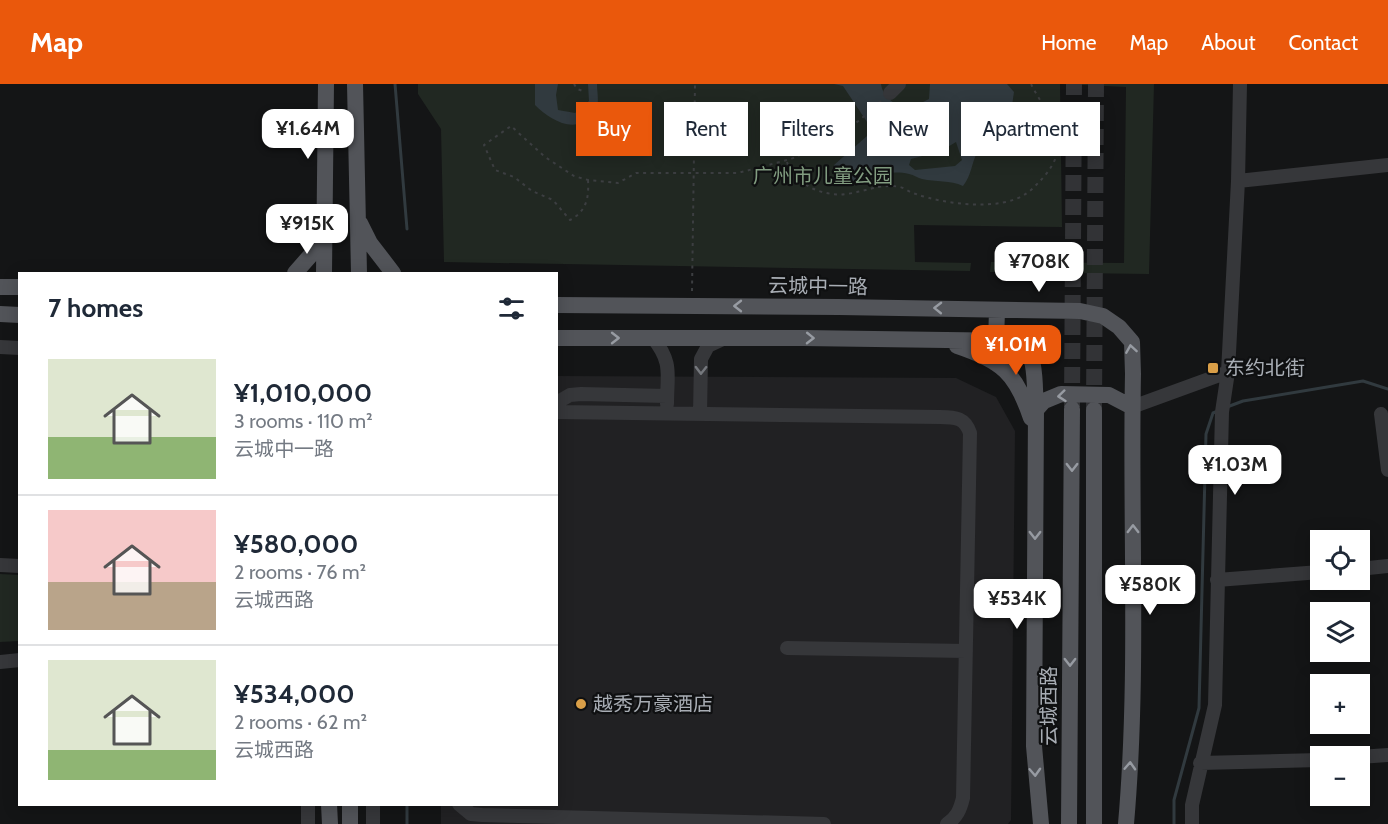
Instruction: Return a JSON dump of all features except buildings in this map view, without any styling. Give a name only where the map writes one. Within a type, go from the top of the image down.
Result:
[{"type":"main road","points":[[324,272],[326,84]]},
{"type":"main road","points":[[355,84],[359,272]]},
{"type":"main road","points":[[357,211],[362,230],[392,272]]},
{"type":"main road","points":[[296,272],[313,254],[324,236]]},
{"type":"main road","points":[[0,287],[18,287]]},
{"type":"main road","name":"云城中一路","points":[[558,305],[1080,311],[1103,316],[1119,327],[1132,342],[1133,643],[1131,751],[1125,824]]},
{"type":"main road","points":[[996,342],[997,310]]},
{"type":"main road","points":[[0,314],[18,315]]},
{"type":"main road","points":[[558,338],[1020,341],[1028,347],[1031,356],[1036,410],[1034,712],[1035,774],[1041,824]]},
{"type":"main road","points":[[942,340],[983,355],[1009,375],[1021,390],[1036,434]]},
{"type":"main road","points":[[1036,410],[1044,400],[1061,394],[1109,395],[1132,407]]},
{"type":"main road","name":"云城西路","points":[[1069,824],[1072,409]]},
{"type":"main road","points":[[1094,410],[1094,824]]},
{"type":"main road","points":[[329,806],[330,824]]},
{"type":"main road","points":[[350,806],[350,824]]},
{"type":"street","points":[[1192,824],[1192,805],[1200,763],[1215,705],[1222,412],[1228,372],[1239,182],[1240,84]]},
{"type":"street","points":[[1239,182],[1388,165]]},
{"type":"street","points":[[653,338],[664,353],[668,364],[667,414]]},
{"type":"street","points":[[700,414],[701,359],[708,346],[725,338]]},
{"type":"street","points":[[0,347],[18,348]]},
{"type":"street","points":[[1132,407],[1228,372]]},
{"type":"street","points":[[558,402],[570,395],[581,394],[667,396]]},
{"type":"street","points":[[558,412],[940,417],[958,418],[967,424],[970,434],[963,798],[955,819],[947,824]]},
{"type":"street","points":[[1381,414],[1388,470]]},
{"type":"street","points":[[0,565],[18,566]]},
{"type":"street","points":[[1370,568],[1388,566]]},
{"type":"street","points":[[1217,580],[1310,573]]},
{"type":"street","points":[[787,648],[966,651]]},
{"type":"street","points":[[0,662],[18,660]]},
{"type":"street","points":[[1370,756],[1388,755]]},
{"type":"street","points":[[1200,763],[1310,761]]},
{"type":"street","points":[[308,806],[309,824]]},
{"type":"street","points":[[461,806],[471,814],[482,815],[658,822],[824,824]]},
{"type":"path","points":[[574,84],[577,89],[584,91]]},
{"type":"path","points":[[692,306],[695,84]]},
{"type":"path","points":[[787,160],[793,175],[802,183],[830,194],[846,195],[875,186],[893,186],[902,187],[914,194],[933,199],[963,204],[987,204],[1017,199],[1027,194],[1044,177],[1058,152],[1059,142],[1056,129],[1031,84]]},
{"type":"path","points":[[588,180],[589,199],[575,218],[570,220],[553,200],[532,191],[514,177],[495,170],[484,145],[511,126],[545,157],[574,176],[588,180],[618,183],[636,173],[738,173],[787,160],[825,144],[860,120],[894,89]]},
{"type":"shaded area","points":[[535,84],[558,84],[556,95],[558,110],[576,112],[576,125],[553,119],[535,105]]},
{"type":"shaded area","points":[[588,84],[597,84],[598,101],[588,102]]},
{"type":"shaded area","points":[[834,84],[881,84],[887,97],[893,102],[867,102],[867,122],[843,86]]},
{"type":"shaded area","points":[[930,84],[1007,84],[1014,92],[1012,102],[961,102],[961,156],[976,156],[963,186],[894,172],[871,177],[850,186],[837,178],[834,165],[844,156],[855,156],[855,147],[867,136],[867,156],[922,156],[911,159],[909,165],[915,170],[955,166],[962,160],[956,142],[949,146],[949,102],[923,102],[929,99]]},
{"type":"shaded area","points":[[558,376],[956,378],[996,397],[1015,431],[1011,820],[1008,824],[441,824],[441,806],[558,806]]},
{"type":"green space","name":"广州市儿童公园","points":[[418,84],[1060,84],[1060,102],[961,102],[961,156],[1061,156],[1062,227],[914,225],[915,262],[971,263],[970,271],[444,262],[441,129],[418,94]]},
{"type":"green space","points":[[1060,84],[1154,84],[1149,274],[990,272],[991,262],[1124,263],[1126,87]]},
{"type":"green space","points":[[0,574],[18,575],[18,641],[0,642]]},
{"type":"waterway","points":[[395,84],[407,229]]},
{"type":"waterway","points":[[1227,407],[1243,401],[1363,381],[1388,389]]},
{"type":"waterway","points":[[1174,824],[1174,800],[1199,708],[1206,434],[1213,413],[1218,411]]},
{"type":"waterway","points":[[407,806],[407,824]]},
{"type":"tunnel","points":[[1072,407],[1074,84]]},
{"type":"tunnel","points":[[1094,409],[1096,84]]},
{"type":"place","name":"东约北街","points":[[1213,368]]},
{"type":"place","name":"越秀万豪酒店","points":[[581,704]]}]
